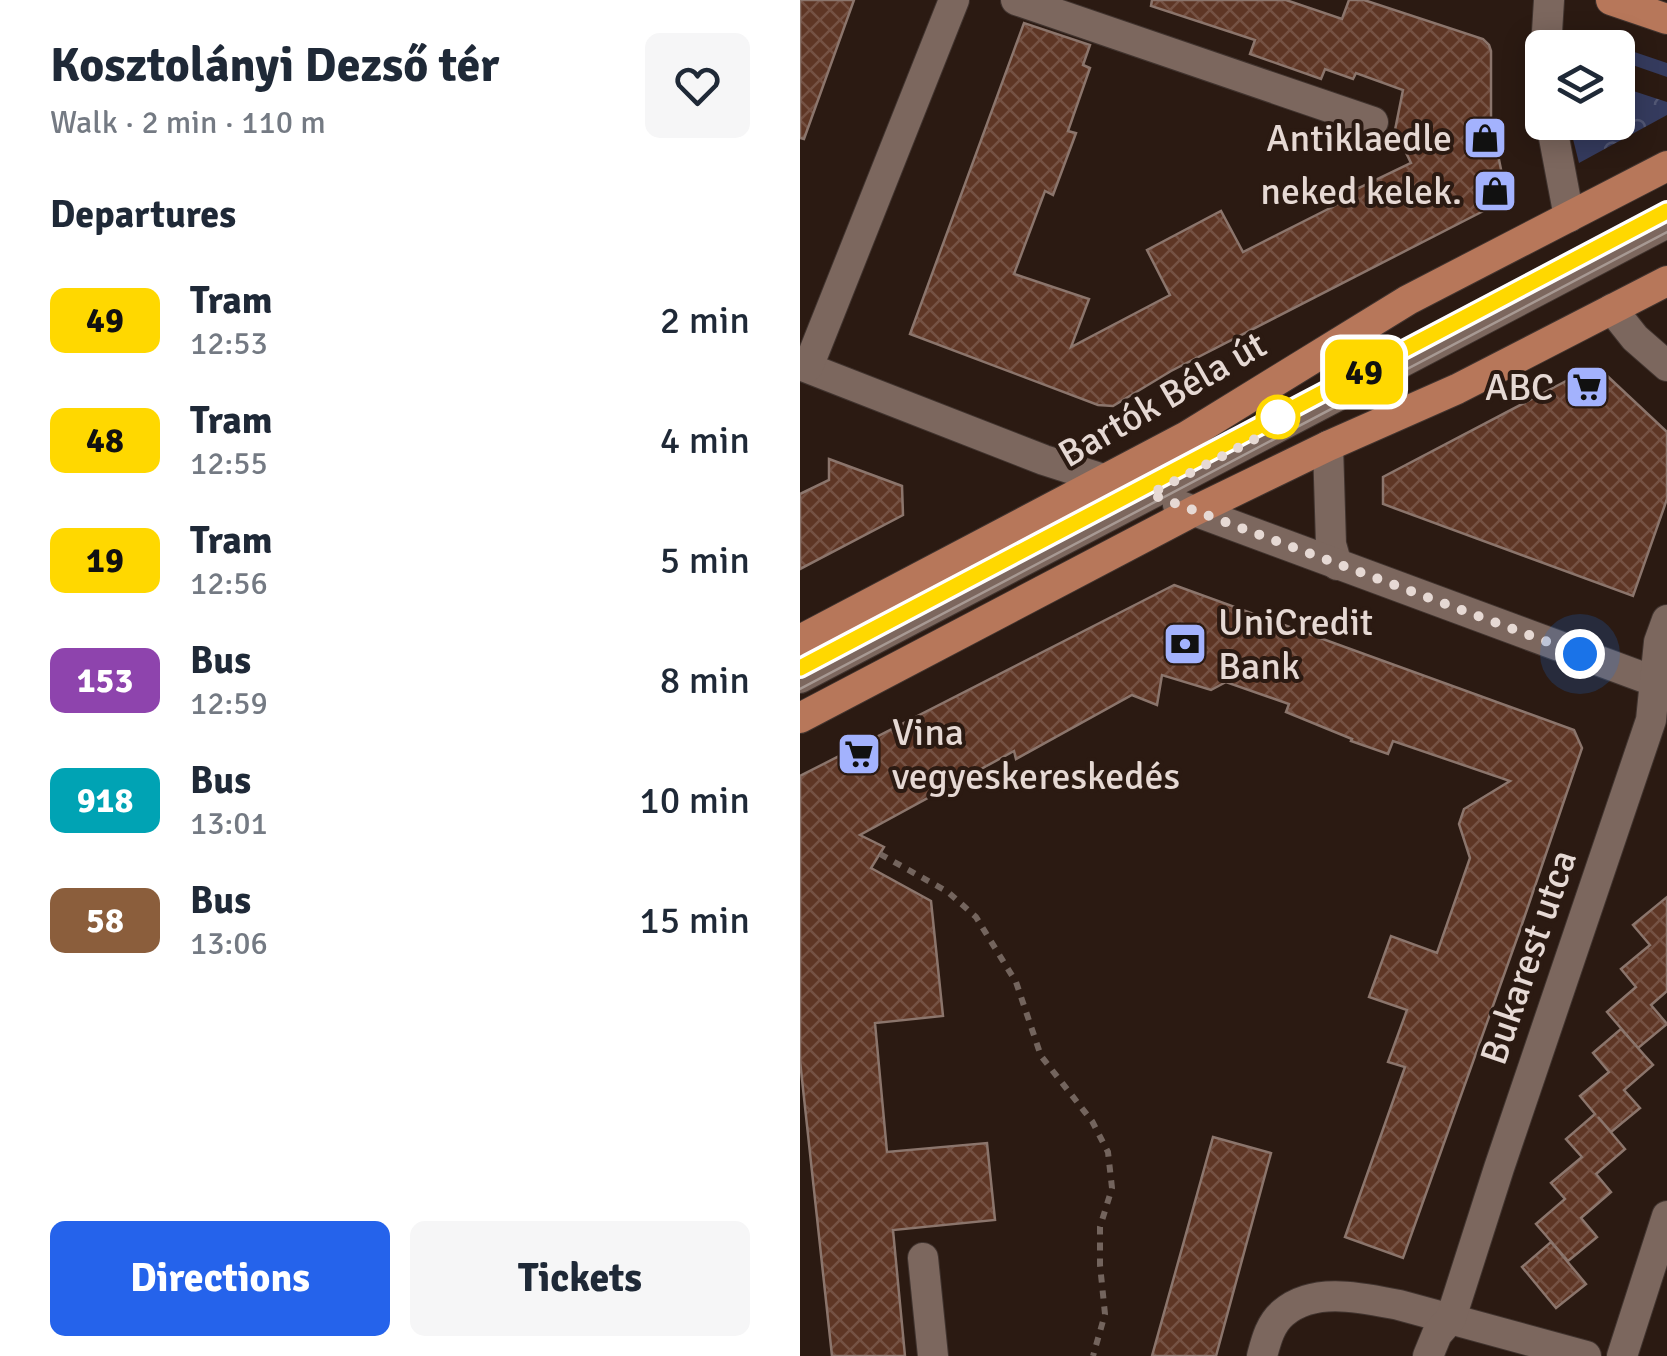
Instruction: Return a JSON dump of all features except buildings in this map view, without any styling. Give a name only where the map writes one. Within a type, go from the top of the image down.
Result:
[{"type":"main road","points":[[1611,0],[1667,19]]},
{"type":"main road","name":"Bartók Béla út","points":[[800,640],[1187,436],[1408,300],[1667,166]]},
{"type":"main road","points":[[800,718],[1194,511],[1457,388],[1667,280]]},
{"type":"street","points":[[954,0],[804,366],[1044,460],[1150,494],[1661,683]]},
{"type":"street","points":[[1016,0],[1373,122]]},
{"type":"street","points":[[1548,30],[1550,0]]},
{"type":"street","points":[[1554,140],[1568,218]]},
{"type":"street","name":"Bartók Béla út","points":[[800,678],[1667,222]]},
{"type":"street","points":[[1612,309],[1634,338],[1667,366]]},
{"type":"street","points":[[1328,446],[1331,544],[1337,564]]},
{"type":"street","name":"Bukarest utca","points":[[1428,1356],[1437,1334],[1451,1318],[1651,720],[1661,683],[1659,642],[1667,620]]},
{"type":"street","points":[[1622,1356],[1667,1216]]},
{"type":"street","points":[[923,1258],[932,1356]]},
{"type":"street","points":[[1262,1356],[1268,1335],[1281,1314],[1320,1296],[1375,1300],[1586,1356]]},
{"type":"path","points":[[880,854],[948,892],[976,917],[1016,982],[1041,1056],[1092,1120],[1108,1152],[1112,1188],[1100,1226],[1106,1314],[1093,1356]]},
{"type":"green space","points":[[1635,52],[1667,63],[1667,77],[1635,66]]},
{"type":"green space","points":[[1635,92],[1667,102],[1667,115],[1635,132]]},
{"type":"green space","points":[[1573,140],[1621,140],[1579,163]]},
{"type":"tram line","points":[[800,668],[1667,211]]},
{"type":"tram line","name":"49","points":[[800,668],[1667,211]]},
{"type":"tram line","points":[[800,689],[1667,232]]},
{"type":"place","name":"Antiklaedle","points":[[1485,138]]},
{"type":"place","name":"neked kelek.","points":[[1495,191]]},
{"type":"place","name":"ABC","points":[[1587,387]]},
{"type":"place","name":"UniCredit Bank","points":[[1185,644]]},
{"type":"place","name":"Vina vegyeskereskedés","points":[[859,754]]},
{"type":"route","points":[[1278,417],[1276,428],[1150,494],[1580,654]]}]
